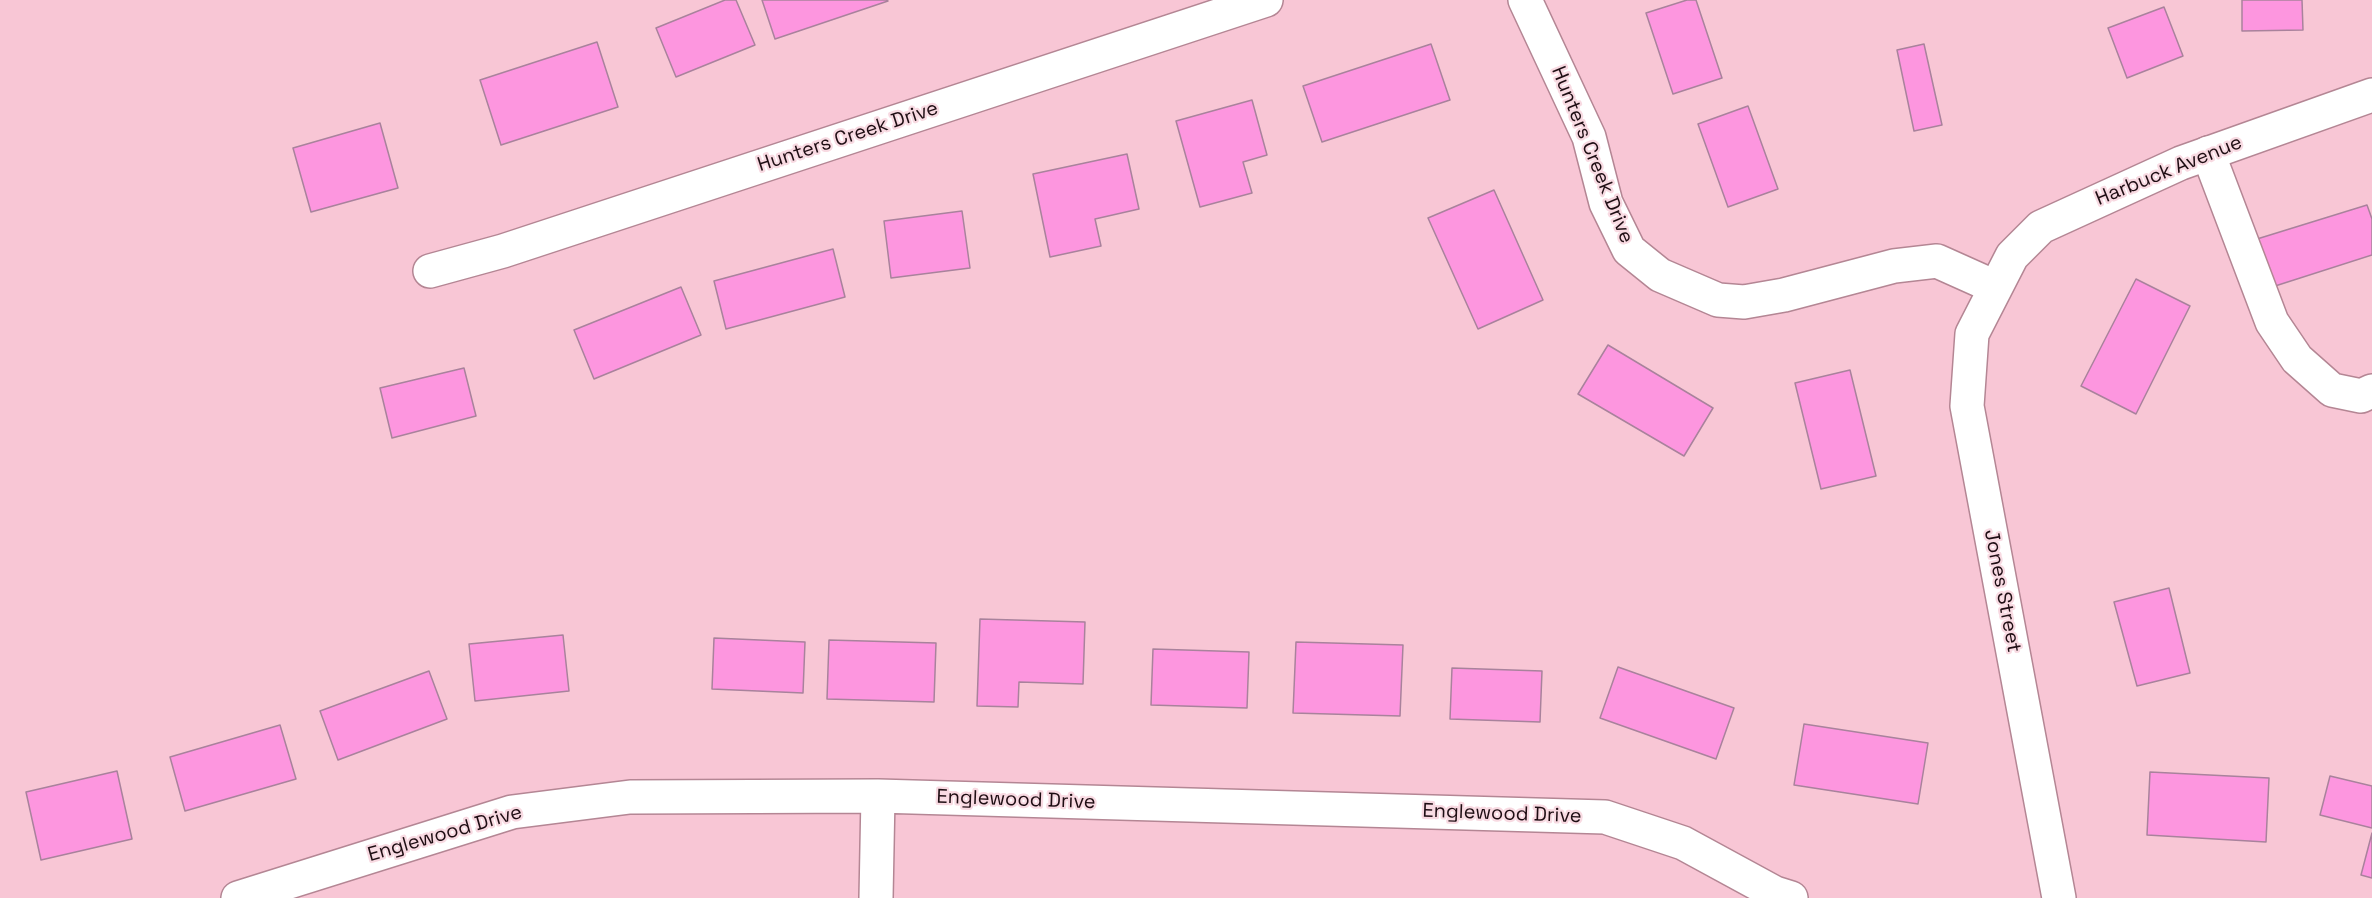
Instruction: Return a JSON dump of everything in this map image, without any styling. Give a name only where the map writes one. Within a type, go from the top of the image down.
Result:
[{"type":"street","name":"Hunters Creek Drive","points":[[430,271],[503,251],[1266,0]]},
{"type":"street","name":"Hunters Creek Drive","points":[[1525,0],[1589,137],[1606,203],[1629,250],[1660,275],[1718,300],[1744,302],[1784,295],[1894,266],[1937,261],[1995,287]]},
{"type":"street","name":"Harbuck Avenue","points":[[1995,287],[2012,256],[2041,226],[2107,195],[2208,153],[2372,95]]},
{"type":"street","points":[[2208,153],[2272,322],[2297,359],[2332,390],[2368,399]]},
{"type":"street","name":"Jones Street","points":[[1995,287],[1972,334],[1968,406],[2059,898]]},
{"type":"street","points":[[876,898],[878,796]]},
{"type":"street","name":"Englewood Drive","points":[[238,898],[512,812],[630,797],[878,796],[1605,817],[1683,843],[1791,898]]},
{"type":"building","points":[[725,0],[736,0],[755,45],[676,77],[656,28]]},
{"type":"building","points":[[762,0],[887,0],[888,1],[775,39]]},
{"type":"building","points":[[1687,0],[1696,0],[1722,78],[1673,94],[1646,13]]},
{"type":"building","points":[[2242,0],[2302,0],[2303,30],[2242,31]]},
{"type":"building","points":[[2164,7],[2183,56],[2127,78],[2108,28]]},
{"type":"building","points":[[597,42],[618,107],[501,145],[480,80]]},
{"type":"building","points":[[1431,44],[1450,100],[1322,142],[1303,86]]},
{"type":"building","points":[[1924,44],[1942,125],[1914,131],[1897,50]]},
{"type":"building","points":[[1252,100],[1267,155],[1243,162],[1252,193],[1200,207],[1176,121]]},
{"type":"building","points":[[1748,106],[1778,189],[1728,207],[1698,124]]},
{"type":"building","points":[[380,123],[398,188],[311,212],[293,148]]},
{"type":"building","points":[[1127,154],[1139,209],[1095,219],[1101,246],[1050,257],[1033,174]]},
{"type":"building","points":[[1494,190],[1543,300],[1478,329],[1428,218]]},
{"type":"building","points":[[2367,205],[2372,219],[2372,255],[2272,287],[2257,239]]},
{"type":"building","points":[[962,211],[970,268],[891,278],[884,221]]},
{"type":"building","points":[[833,249],[845,297],[726,329],[714,281]]},
{"type":"building","points":[[2136,279],[2190,306],[2136,414],[2081,386]]},
{"type":"building","points":[[681,287],[701,335],[594,379],[574,330]]},
{"type":"building","points":[[1608,345],[1713,408],[1684,456],[1578,394]]},
{"type":"building","points":[[464,368],[476,416],[392,438],[380,388]]},
{"type":"building","points":[[1850,370],[1876,476],[1821,489],[1795,383]]},
{"type":"building","points":[[2169,588],[2190,673],[2137,686],[2114,602]]},
{"type":"building","points":[[980,619],[1085,622],[1083,684],[1019,682],[1018,707],[977,706]]},
{"type":"building","points":[[563,635],[569,691],[475,701],[469,644]]},
{"type":"building","points":[[714,638],[805,642],[803,693],[712,689]]},
{"type":"building","points":[[829,640],[936,643],[934,702],[827,699]]},
{"type":"building","points":[[1296,642],[1403,645],[1400,716],[1293,713]]},
{"type":"building","points":[[1153,649],[1249,652],[1247,708],[1151,705]]},
{"type":"building","points":[[1618,667],[1734,708],[1716,759],[1600,718]]},
{"type":"building","points":[[1452,668],[1542,671],[1540,722],[1450,719]]},
{"type":"building","points":[[429,671],[447,719],[338,760],[320,711]]},
{"type":"building","points":[[1804,724],[1928,743],[1918,804],[1794,785]]},
{"type":"building","points":[[280,725],[296,779],[185,811],[170,757]]},
{"type":"building","points":[[117,771],[132,839],[41,860],[26,792]]},
{"type":"building","points":[[2150,772],[2269,778],[2266,842],[2147,835]]},
{"type":"building","points":[[2330,776],[2372,786],[2372,828],[2320,815]]},
{"type":"building","points":[[2372,833],[2372,878],[2361,875]]}]
